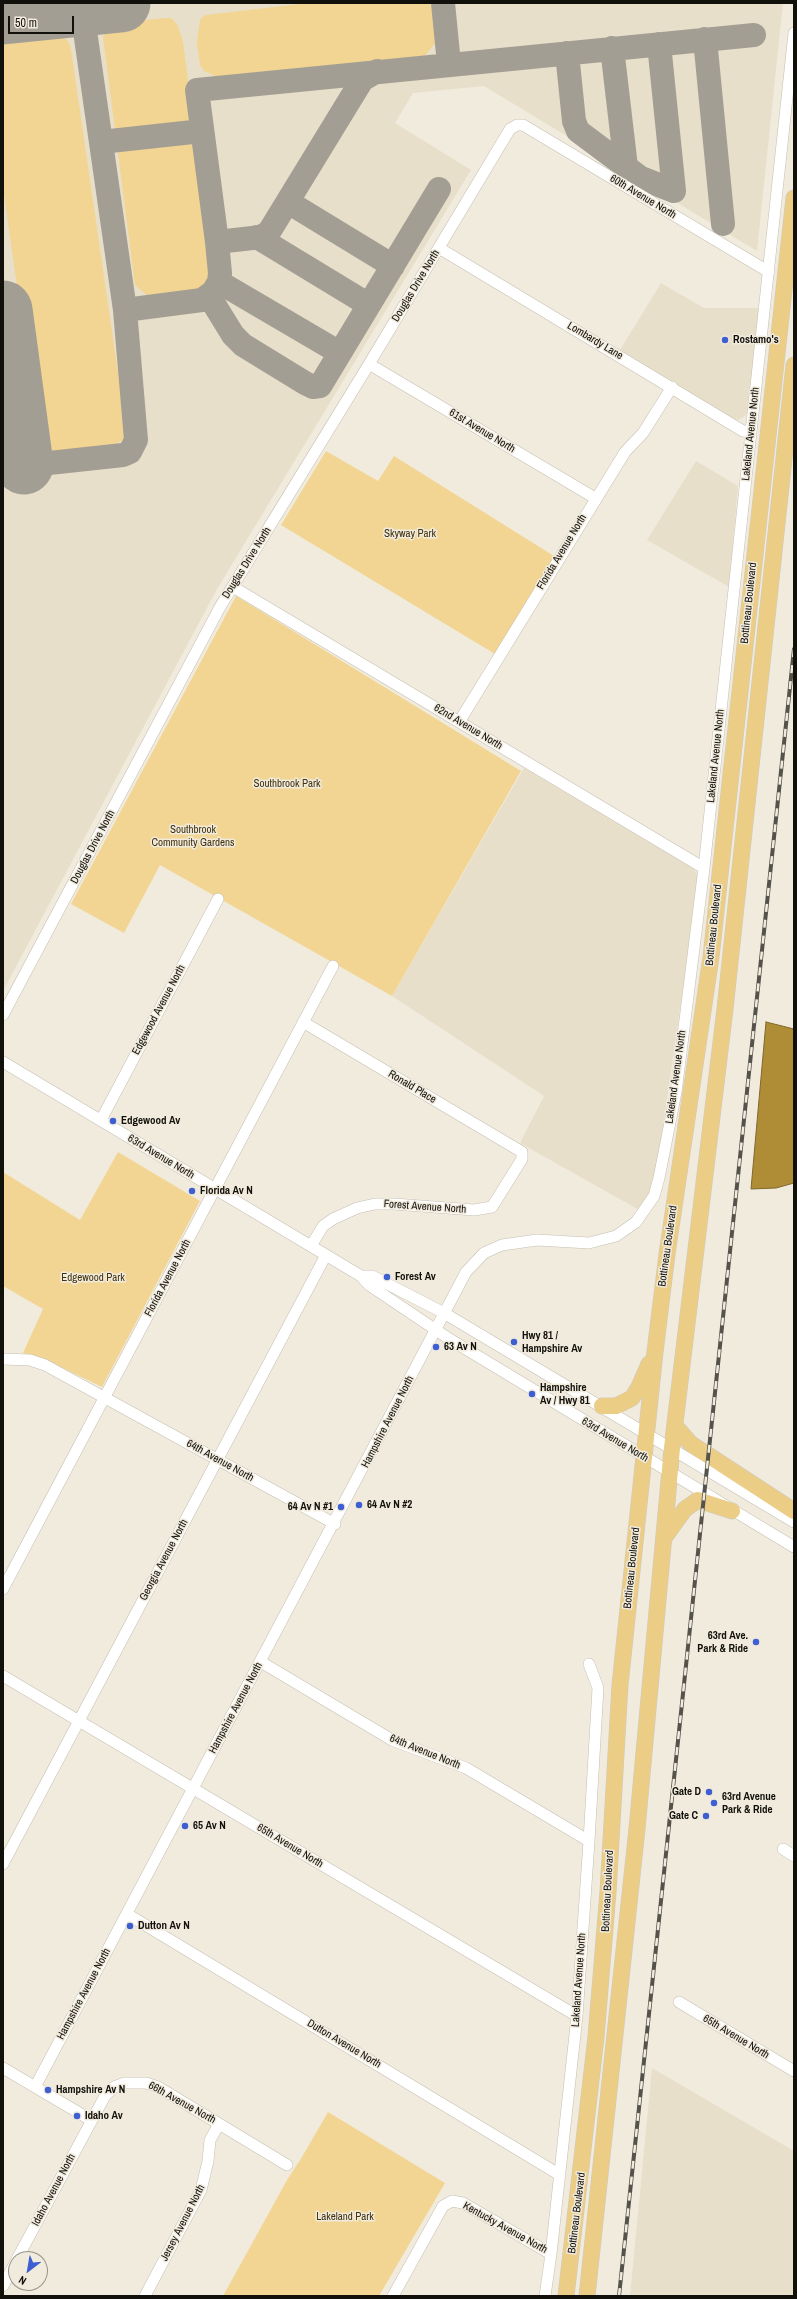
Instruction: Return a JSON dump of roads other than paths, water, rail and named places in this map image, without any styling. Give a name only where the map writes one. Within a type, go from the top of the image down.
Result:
[{"type":"highway","name":"Bottineau Boulevard","points":[[566,2296],[596,2037],[608,1892],[620,1685],[655,1352],[668,1247],[711,957],[794,198]]},
{"type":"highway","name":"Bottineau Boulevard","points":[[587,2296],[637,1829],[672,1448],[725,1009],[794,365]]},
{"type":"highway","points":[[602,1406],[616,1406],[632,1398],[639,1387],[655,1352]]},
{"type":"highway","points":[[675,1426],[691,1444],[794,1511]]},
{"type":"highway","points":[[664,1540],[685,1509],[698,1500],[732,1511]]},
{"type":"street","name":"Lakeland Avenue North","points":[[435,1328],[471,1266],[492,1248],[526,1241],[573,1244],[600,1241],[627,1230],[650,1203],[659,1178],[676,1092],[704,868],[794,33]]},
{"type":"street","name":"60th Avenue North","points":[[517,125],[523,125],[769,272]]},
{"type":"street","name":"Douglas Drive North","points":[[3,1015],[220,607],[369,364],[510,129],[517,125]]},
{"type":"street","name":"Lombardy Lane","points":[[439,248],[743,430],[751,432]]},
{"type":"street","name":"61st Avenue North","points":[[369,364],[595,498]]},
{"type":"street","name":"Florida Avenue North","points":[[459,722],[595,498],[625,452],[643,433],[672,388]]},
{"type":"street","name":"62nd Avenue North","points":[[233,587],[704,868]]},
{"type":"street","name":"Edgewood Avenue North","points":[[101,1120],[218,899]]},
{"type":"street","name":"Florida Avenue North","points":[[3,1589],[333,966]]},
{"type":"street","name":"Ronald Place","points":[[303,1022],[522,1152]]},
{"type":"street","name":"63rd Avenue North","points":[[3,1062],[361,1276],[369,1285],[457,1344],[670,1474],[794,1547]]},
{"type":"street","name":"Forest Avenue North","points":[[311,1246],[323,1226],[333,1219],[357,1208],[374,1204],[474,1210],[492,1207],[522,1159],[522,1152]]},
{"type":"street","name":"Georgia Avenue North","points":[[3,1864],[326,1255]]},
{"type":"street","name":"63rd Avenue North","points":[[361,1276],[372,1276],[444,1313],[794,1522]]},
{"type":"street","name":"Hampshire Avenue North","points":[[35,2087],[335,1524],[435,1328]]},
{"type":"street","points":[[3,1359],[30,1360],[45,1365],[105,1398]]},
{"type":"street","name":"64th Avenue North","points":[[105,1398],[335,1524]]},
{"type":"street","name":"64th Avenue North","points":[[261,1662],[392,1740],[466,1768],[589,1841]]},
{"type":"street","name":"Lakeland Avenue North","points":[[545,2296],[577,2016],[598,1688],[589,1664]]},
{"type":"street","name":"65th Avenue North","points":[[3,1676],[577,2016]]},
{"type":"street","points":[[783,1849],[794,1856]]},
{"type":"street","name":"Dutton Avenue North","points":[[127,1914],[560,2175]]},
{"type":"street","name":"65th Avenue North","points":[[679,2002],[794,2071]]},
{"type":"street","points":[[3,2068],[91,2120]]},
{"type":"street","name":"66th Avenue North","points":[[91,2120],[105,2096],[114,2087],[135,2081],[158,2087],[287,2165]]},
{"type":"street","name":"Idaho Avenue North","points":[[22,2251],[91,2120]]},
{"type":"street","name":"Jersey Avenue North","points":[[145,2296],[201,2190],[207,2168],[210,2140],[219,2124]]},
{"type":"street","name":"Kentucky Avenue North","points":[[393,2296],[443,2206],[452,2201],[463,2203],[551,2254]]},
{"type":"street","name":"Idaho Avenue North","points":[[3,2286],[8,2277]]},
{"type":"railway","points":[[619,2296],[794,649]]},
{"type":"place","name":"Rostamo's","points":[[725,340]]},
{"type":"place","name":"Edgewood Av","points":[[113,1121]]},
{"type":"place","name":"Florida Av N","points":[[192,1191]]},
{"type":"place","name":"Forest Av","points":[[387,1277]]},
{"type":"place","name":"Hwy 81 / Hampshire Av","points":[[514,1342]]},
{"type":"place","name":"63 Av N","points":[[436,1347]]},
{"type":"place","name":"Hampshire Av / Hwy 81","points":[[532,1394]]},
{"type":"place","name":"64 Av N #2","points":[[359,1505]]},
{"type":"place","name":"64 Av N #1","points":[[341,1507]]},
{"type":"place","name":"63rd Ave. Park & Ride","points":[[756,1642]]},
{"type":"place","name":"Gate D","points":[[709,1792]]},
{"type":"place","name":"63rd Avenue Park & Ride","points":[[714,1803]]},
{"type":"place","name":"Gate C","points":[[706,1816]]},
{"type":"place","name":"65 Av N","points":[[185,1826]]},
{"type":"place","name":"Dutton Av N","points":[[130,1926]]},
{"type":"place","name":"Hampshire Av N","points":[[48,2090]]},
{"type":"place","name":"Idaho Av","points":[[77,2116]]},
{"type":"park label","name":"Skyway Park","points":[[410,534]]},
{"type":"park label","name":"Southbrook Park","points":[[287,784]]},
{"type":"park label","name":"Southbrook Community Gardens","points":[[193,836]]},
{"type":"park label","name":"Edgewood Park","points":[[93,1278]]},
{"type":"park label","name":"Lakeland Park","points":[[345,2217]]}]
